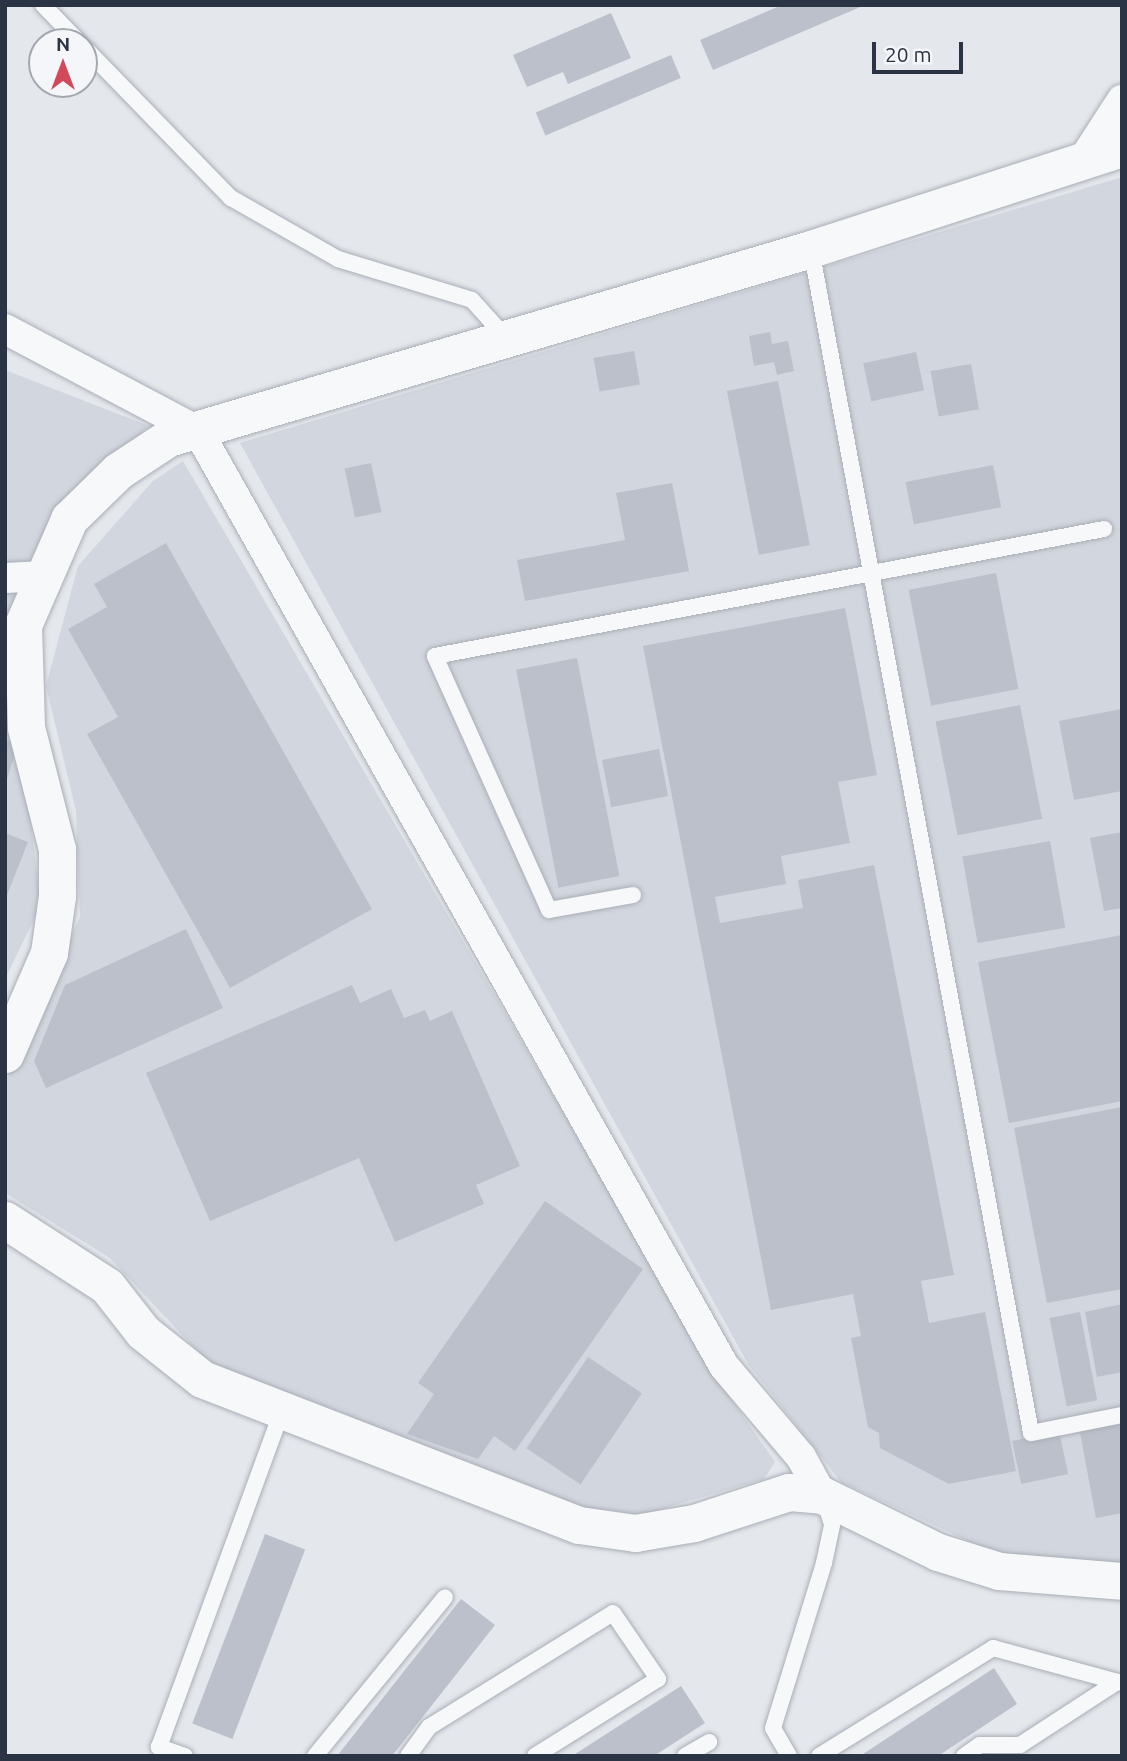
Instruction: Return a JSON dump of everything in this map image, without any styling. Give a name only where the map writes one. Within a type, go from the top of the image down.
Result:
[{"type":"street","points":[[1083,160],[1122,100]]},
{"type":"street","points":[[5,1054],[49,953],[57,896],[57,849],[26,727],[23,625],[69,519],[118,471],[169,438],[811,249],[1122,148]]},
{"type":"street","points":[[5,329],[198,431],[724,1366],[801,1457],[822,1495]]},
{"type":"street","points":[[5,578],[45,576]]},
{"type":"street","points":[[5,1220],[107,1286],[143,1332],[202,1379],[579,1525],[635,1532],[694,1522],[789,1492],[822,1495],[938,1552],[999,1571],[1122,1581]]},
{"type":"lane","points":[[43,5],[65,28]]},
{"type":"lane","points":[[98,61],[231,198],[338,259],[472,300],[507,339]]},
{"type":"lane","points":[[811,249],[1031,1433],[1122,1415]]},
{"type":"lane","points":[[633,895],[549,910],[435,656],[1104,529]]},
{"type":"lane","points":[[185,1756],[159,1746],[282,1410]]},
{"type":"lane","points":[[789,1756],[773,1728],[824,1563],[832,1524],[822,1495]]},
{"type":"lane","points":[[315,1756],[445,1597]]},
{"type":"lane","points":[[408,1756],[429,1727],[613,1614],[658,1679],[535,1756]]},
{"type":"lane","points":[[819,1756],[993,1648],[1119,1682]]},
{"type":"lane","points":[[964,1756],[980,1745],[1020,1745],[1119,1682]]},
{"type":"lane","points":[[685,1756],[709,1741]]},
{"type":"shaded area","points":[[1122,177],[1122,1572],[1012,1561],[841,1482],[748,1364],[240,443]]},
{"type":"shaded area","points":[[5,370],[149,426],[63,506],[33,554],[5,651]]},
{"type":"shaded area","points":[[183,461],[725,1390],[775,1462],[764,1479],[641,1515],[569,1505],[216,1371],[110,1258],[5,1193],[5,1082],[80,917],[76,811],[46,686],[78,566],[153,481]]},
{"type":"shaded area","points":[[5,715],[27,793],[41,905],[5,979]]},
{"type":"building","points":[[782,5],[865,5],[713,70],[700,40]]},
{"type":"building","points":[[611,13],[631,58],[568,84],[563,72],[527,87],[513,55]]},
{"type":"building","points":[[671,55],[681,78],[545,135],[536,112]]},
{"type":"building","points":[[770,332],[772,344],[788,341],[794,371],[777,375],[774,362],[754,366],[749,336]]},
{"type":"building","points":[[634,351],[640,384],[600,392],[594,358]]},
{"type":"building","points":[[916,352],[924,390],[871,401],[863,363]]},
{"type":"building","points":[[971,364],[979,409],[939,416],[931,371]]},
{"type":"building","points":[[778,381],[810,545],[759,555],[727,391]]},
{"type":"building","points":[[371,463],[381,512],[355,518],[345,469]]},
{"type":"building","points":[[993,465],[1001,507],[914,524],[906,482]]},
{"type":"building","points":[[672,483],[689,571],[525,601],[517,560],[625,540],[616,493]]},
{"type":"building","points":[[166,543],[372,909],[230,988],[87,734],[118,717],[68,629],[107,607],[94,584]]},
{"type":"building","points":[[996,573],[1019,689],[931,706],[909,590]]},
{"type":"building","points":[[845,608],[877,775],[838,782],[850,843],[781,856],[786,884],[715,897],[720,923],[803,908],[798,880],[874,865],[954,1275],[921,1281],[929,1323],[985,1312],[1016,1471],[949,1484],[880,1448],[879,1433],[868,1427],[851,1338],[861,1336],[853,1294],[771,1310],[643,646]]},
{"type":"building","points":[[577,658],[619,876],[558,888],[516,670]]},
{"type":"building","points":[[1020,705],[1042,819],[958,835],[936,721]]},
{"type":"building","points":[[1122,709],[1122,791],[1074,800],[1059,721]]},
{"type":"building","points":[[5,740],[18,744],[6,782],[5,782]]},
{"type":"building","points":[[659,749],[668,796],[611,807],[602,760]]},
{"type":"building","points":[[1122,832],[1122,908],[1104,911],[1090,838]]},
{"type":"building","points":[[5,833],[28,842],[5,900]]},
{"type":"building","points":[[1050,841],[1065,928],[978,943],[962,856]]},
{"type":"building","points":[[186,929],[223,1008],[46,1088],[34,1061],[65,985]]},
{"type":"building","points":[[1122,935],[1122,1101],[1009,1123],[978,962]]},
{"type":"building","points":[[352,985],[360,1003],[391,989],[404,1018],[425,1010],[430,1021],[452,1011],[520,1166],[476,1185],[484,1204],[395,1242],[359,1158],[210,1221],[146,1073]]},
{"type":"building","points":[[1122,1107],[1122,1289],[1047,1303],[1014,1128]]},
{"type":"building","points":[[545,1201],[643,1269],[515,1451],[494,1436],[478,1459],[407,1434],[434,1394],[418,1383]]},
{"type":"building","points":[[1122,1304],[1122,1372],[1097,1377],[1085,1312]]},
{"type":"building","points":[[1080,1312],[1097,1400],[1067,1406],[1050,1318]]},
{"type":"building","points":[[588,1357],[642,1393],[580,1485],[526,1448]]},
{"type":"building","points":[[1122,1418],[1122,1513],[1096,1518],[1079,1427]]},
{"type":"building","points":[[1059,1431],[1068,1474],[1021,1484],[1012,1441]]},
{"type":"building","points":[[265,1534],[305,1549],[232,1739],[192,1724]]},
{"type":"building","points":[[461,1599],[495,1625],[392,1756],[337,1756]]},
{"type":"building","points":[[994,1668],[1017,1704],[938,1756],[860,1756]]},
{"type":"building","points":[[681,1686],[705,1723],[654,1756],[572,1756]]}]
